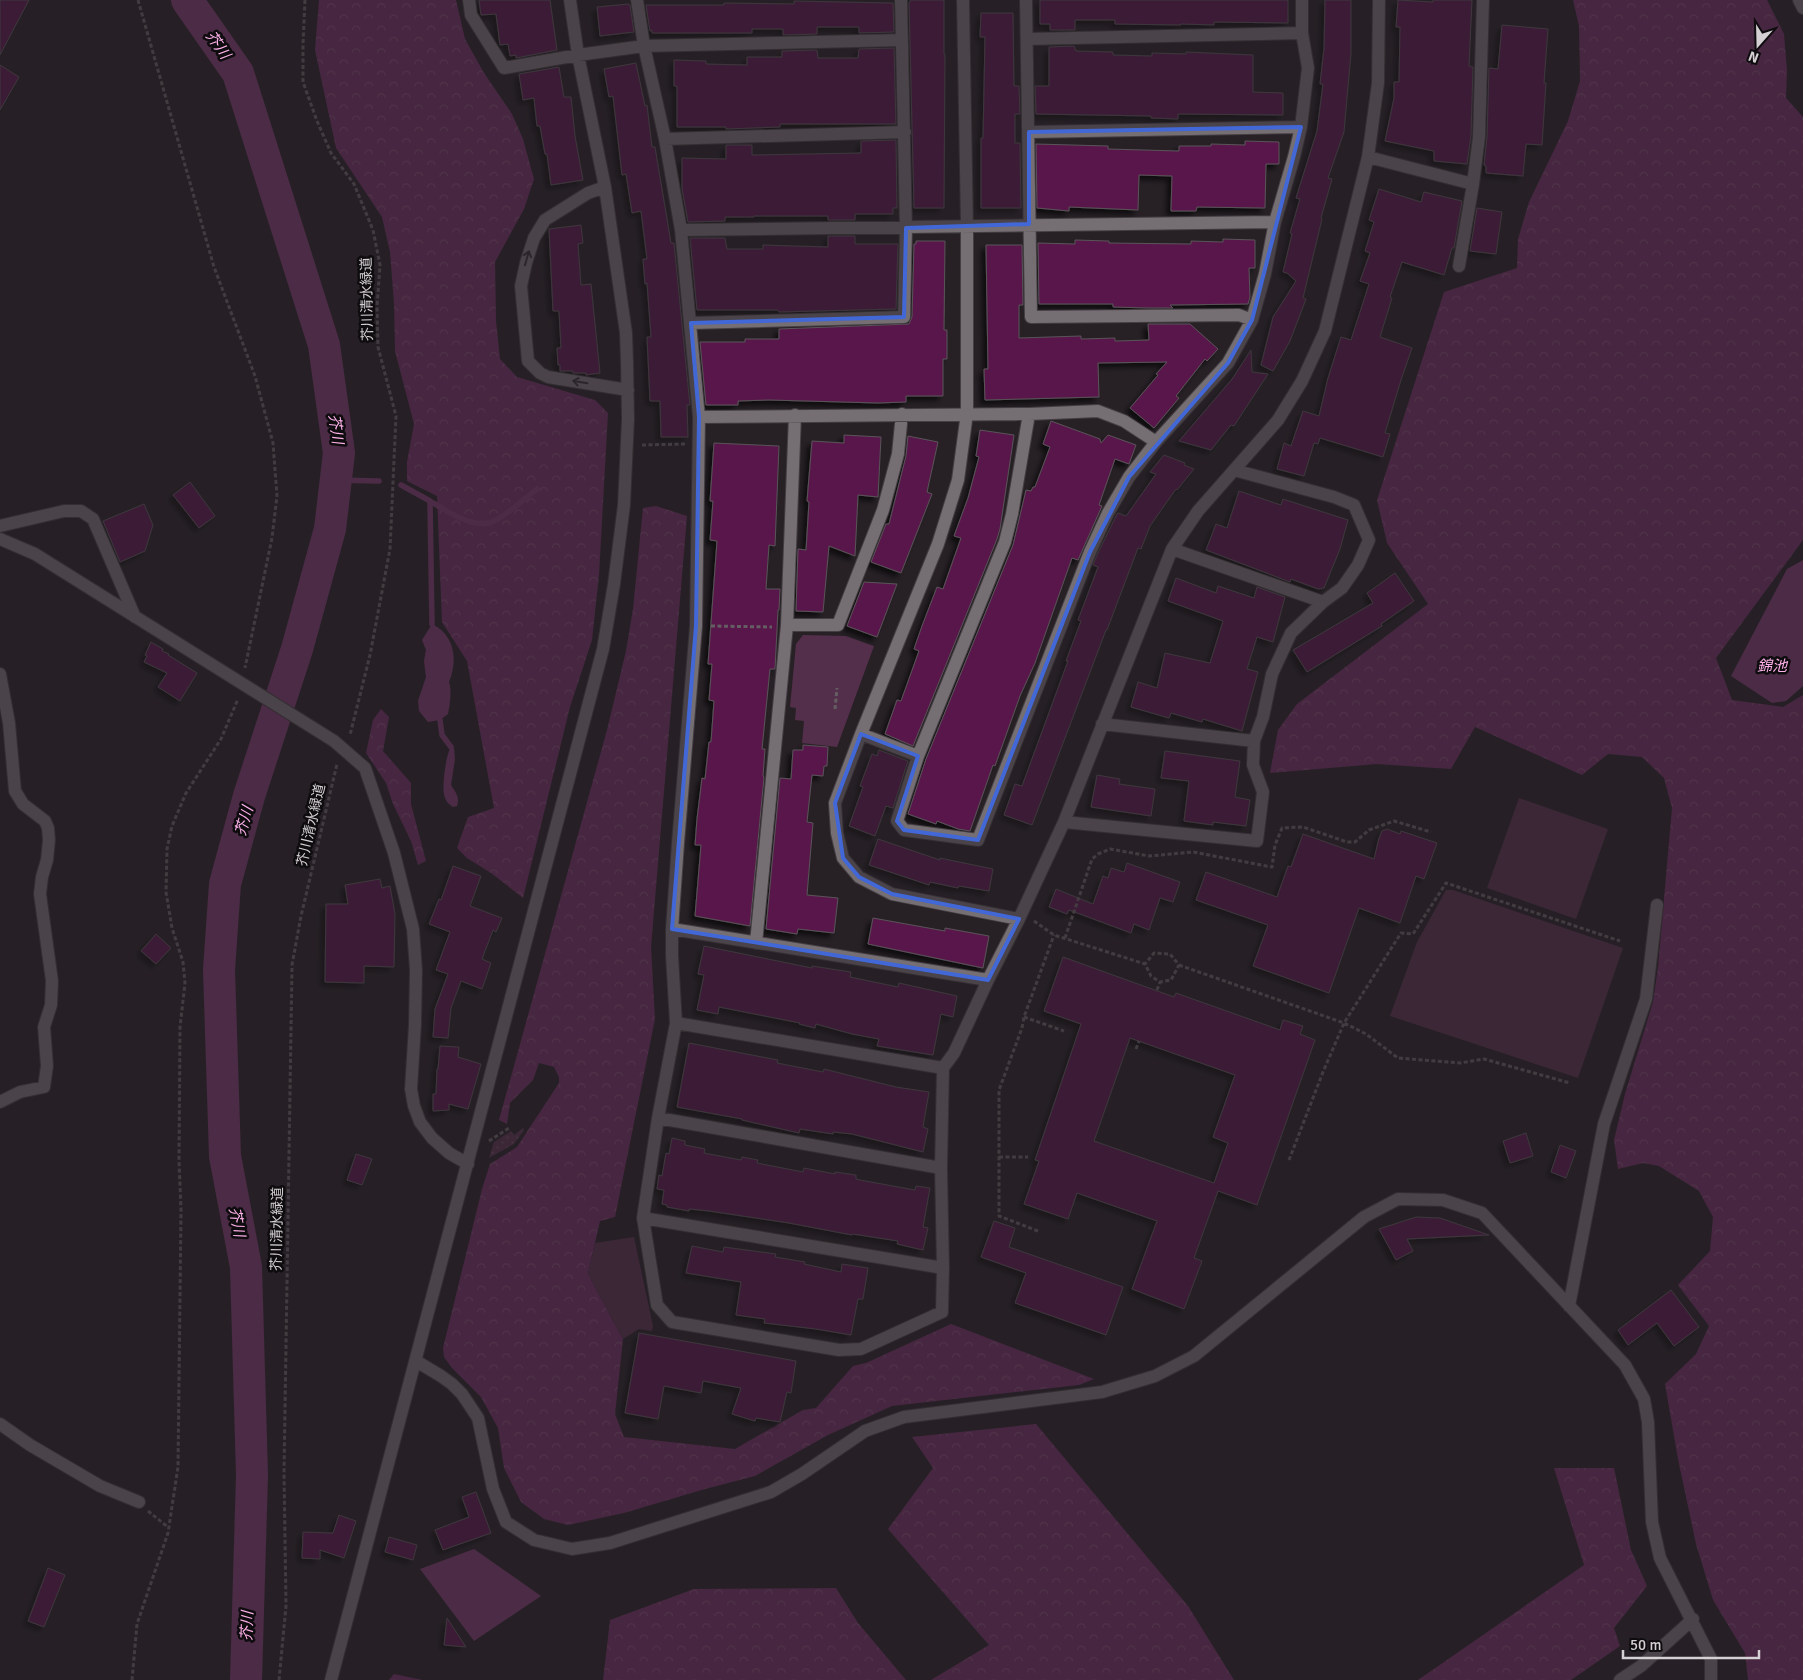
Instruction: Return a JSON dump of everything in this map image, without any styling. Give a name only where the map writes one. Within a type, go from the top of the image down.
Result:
[{"type":"street","points":[[469,0],[471,15],[504,68],[644,46],[902,40]]},
{"type":"street","points":[[331,1680],[603,648],[614,584],[624,506],[628,390],[626,333],[605,187],[578,55],[570,0]]},
{"type":"street","points":[[637,0],[644,46],[665,139],[681,230],[699,417],[696,626],[672,929],[676,1023],[658,1118],[643,1218],[657,1305],[672,1322],[839,1350],[861,1349],[942,1312],[941,1168],[943,1068],[954,1053],[988,980],[1026,920],[1172,549],[1198,511],[1278,420],[1302,381],[1325,331],[1368,158],[1378,83],[1379,0]]},
{"type":"street","points":[[691,323],[904,317],[906,228],[901,0]]},
{"type":"street","points":[[963,0],[967,226],[967,413],[958,480],[938,544],[835,803],[837,833],[843,858],[860,877],[892,894],[1026,920]]},
{"type":"street","points":[[1026,0],[1031,317],[1239,315],[1252,320]]},
{"type":"street","points":[[1029,414],[1012,514],[1005,542],[918,756],[897,821],[904,830],[978,840],[1097,536],[1108,513],[1129,477],[1156,442],[1228,363],[1252,320],[1266,274],[1275,222],[1301,127],[1308,68],[1302,33],[1302,0]]},
{"type":"street","points":[[1459,266],[1479,138],[1483,0]]},
{"type":"street","points":[[1027,39],[1302,33]]},
{"type":"street","points":[[1029,132],[1301,127]]},
{"type":"street","points":[[665,139],[905,132]]},
{"type":"street","points":[[1368,158],[1473,184]]},
{"type":"street","points":[[605,187],[588,193],[545,220],[534,238],[521,286],[528,361],[540,373],[548,377],[628,390]]},
{"type":"street","points":[[681,230],[1275,222]]},
{"type":"street","points":[[699,417],[967,413],[1029,414],[1098,411],[1124,421],[1156,442]]},
{"type":"street","points":[[788,624],[838,625],[883,510],[898,454],[902,414]]},
{"type":"street","points":[[756,943],[788,624],[795,415]]},
{"type":"street","points":[[1064,822],[1257,841],[1263,792],[1253,765],[1254,740],[1262,717],[1272,674],[1291,634],[1323,602],[1342,588],[1358,565],[1369,540],[1354,505],[1234,470]]},
{"type":"street","points":[[0,526],[64,511],[81,511],[93,519],[135,617]]},
{"type":"street","points":[[0,539],[35,554],[244,685],[339,745],[365,768],[394,854],[413,929],[416,970],[411,1089],[414,1106],[420,1122],[432,1138],[449,1153],[468,1164]]},
{"type":"street","points":[[1172,549],[1323,602]]},
{"type":"street","points":[[0,674],[9,723],[16,791],[23,804],[45,822],[48,828],[47,860],[40,894],[51,968],[52,992],[51,1004],[44,1027],[46,1066],[44,1087],[20,1092],[0,1102]]},
{"type":"street","points":[[1102,724],[1254,740]]},
{"type":"street","points":[[861,734],[918,756]]},
{"type":"street","points":[[1569,1306],[1604,1124],[1646,999],[1657,904]]},
{"type":"street","points":[[672,929],[988,980]]},
{"type":"street","points":[[676,1023],[943,1068]]},
{"type":"street","points":[[658,1118],[941,1168]]},
{"type":"street","points":[[416,1361],[452,1384],[478,1418],[493,1489],[506,1522],[534,1540],[572,1549],[610,1542],[772,1492],[865,1431],[904,1417],[1102,1392],[1155,1376],[1194,1356],[1364,1217],[1398,1200],[1443,1200],[1482,1213],[1624,1365],[1644,1399],[1648,1422],[1652,1522],[1660,1558],[1712,1658],[1711,1680]]},
{"type":"street","points":[[643,1218],[943,1268]]},
{"type":"street","points":[[0,1424],[30,1445],[100,1486],[140,1502]]},
{"type":"street","points":[[1620,1680],[1640,1666],[1693,1619]]},
{"type":"path","points":[[132,1680],[137,1624],[169,1528],[178,1467],[180,1027],[185,983],[183,962],[169,912],[166,868],[168,848],[178,809],[186,793],[221,739],[244,685],[272,538],[276,496],[273,443],[255,376],[214,267],[138,0]]},
{"type":"path","name":"芥川清水緑道","points":[[279,1680],[286,1606],[284,1472],[292,965],[301,916],[337,764],[339,745],[351,732],[370,655],[390,549],[396,416],[378,347],[380,265],[373,230],[354,184],[331,153],[316,122],[303,82],[306,0]]},
{"type":"path","points":[[641,445],[691,444]]},
{"type":"path","points":[[710,626],[768,627]]},
{"type":"path","points":[[835,709],[837,688]]},
{"type":"path","points":[[1289,1160],[1344,1023],[1401,932],[1413,934],[1446,883],[1620,941]]},
{"type":"path","points":[[1026,920],[1054,935],[1145,964],[1150,976],[1160,982],[1171,980],[1179,965]]},
{"type":"path","points":[[1038,1231],[999,1216],[1000,1090],[1054,935]]},
{"type":"path","points":[[1145,964],[1154,952],[1170,954],[1179,965],[1344,1023],[1366,1034],[1398,1058],[1460,1063],[1484,1059],[1570,1083]]},
{"type":"path","points":[[1157,990],[1160,982]]},
{"type":"path","points":[[1024,1017],[1064,1031]]},
{"type":"path","points":[[1136,1049],[1139,1041]]},
{"type":"path","points":[[488,1142],[509,1128]]},
{"type":"path","points":[[999,1158],[1028,1157]]},
{"type":"path","points":[[140,1502],[150,1514],[169,1528]]},
{"type":"highlighted area","points":[[1301,127],[1252,320],[1228,363],[1129,477],[1090,552],[978,840],[904,830],[897,821],[918,756],[861,734],[835,803],[843,858],[859,877],[892,894],[1019,919],[988,980],[672,929],[696,626],[699,417],[691,323],[904,317],[906,228],[1029,224],[1029,132]]},
{"type":"shaded area","points":[[803,635],[846,636],[874,646],[837,747],[802,743],[804,721],[795,720],[796,708],[790,707],[796,644]]},
{"type":"shaded area","points":[[1519,798],[1608,829],[1576,919],[1487,888]]},
{"type":"shaded area","points":[[1446,890],[1453,890],[1623,948],[1578,1078],[1390,1016],[1417,942]]},
{"type":"shaded area","points":[[523,1128],[524,1130],[514,1144],[489,1158],[494,1142],[511,1131],[514,1135]]},
{"type":"shaded area","points":[[634,1237],[653,1326],[652,1331],[639,1329],[623,1339],[588,1274],[595,1243]]},
{"type":"green space","points":[[319,0],[456,0],[465,39],[484,73],[512,114],[523,139],[534,179],[524,209],[495,262],[496,321],[500,359],[517,377],[595,400],[608,413],[599,575],[592,640],[570,707],[523,898],[491,873],[467,858],[457,848],[468,817],[494,808],[467,661],[442,622],[437,496],[407,481],[407,462],[414,424],[395,351],[390,252],[382,217],[336,148],[315,50]]},
{"type":"green space","points":[[1573,0],[1767,0],[1784,34],[1787,71],[1786,98],[1803,117],[1803,540],[1716,658],[1732,700],[1783,707],[1803,695],[1803,1680],[1748,1680],[1745,1653],[1713,1600],[1696,1544],[1678,1459],[1665,1384],[1696,1354],[1709,1326],[1678,1285],[1710,1251],[1713,1217],[1699,1191],[1659,1166],[1643,1163],[1618,1169],[1614,1140],[1625,1094],[1653,1002],[1658,967],[1672,808],[1664,778],[1642,757],[1608,754],[1582,775],[1475,727],[1451,769],[1377,764],[1270,773],[1278,730],[1297,704],[1428,604],[1387,543],[1377,500],[1444,292],[1517,268],[1518,239],[1529,202],[1568,121],[1580,81],[1579,26]]},
{"type":"green space","points":[[656,506],[687,516],[651,947],[655,1019],[615,1217],[600,1221],[588,1274],[623,1339],[615,1414],[624,1437],[735,1449],[803,1410],[816,1408],[853,1366],[866,1363],[951,1324],[1094,1379],[1079,1385],[892,1406],[828,1435],[755,1476],[624,1513],[568,1525],[544,1519],[521,1502],[504,1468],[498,1428],[481,1397],[452,1368],[444,1357],[443,1348],[482,1189],[490,1164],[517,1147],[559,1083],[559,1077],[554,1067],[539,1063],[533,1080],[510,1103],[507,1124],[499,1120],[607,730],[626,651],[633,609],[643,508]]},
{"type":"green space","points":[[381,709],[389,717],[383,751],[411,783],[411,804],[426,861],[418,865],[411,841],[393,804],[386,783],[366,753],[373,720]]},
{"type":"green space","points":[[1036,1424],[1188,1606],[1234,1680],[931,1680],[989,1645],[888,1529],[933,1468],[912,1437]]},
{"type":"green space","points":[[1554,1468],[1614,1468],[1631,1550],[1647,1586],[1614,1628],[1620,1646],[1571,1680],[1418,1680],[1584,1565]]},
{"type":"green space","points":[[836,1588],[858,1623],[906,1680],[603,1680],[610,1620],[694,1589]]},
{"type":"green space","points":[[394,1674],[422,1680],[389,1680]]},
{"type":"water","name":"錦池","points":[[1803,560],[1803,686],[1786,701],[1772,703],[1731,676],[1787,569]]},
{"type":"water","points":[[432,624],[440,629],[450,641],[454,657],[449,682],[451,693],[448,714],[440,720],[428,722],[419,711],[418,701],[426,677],[424,661],[426,650],[422,640]]},
{"type":"water","points":[[451,747],[454,748],[455,759],[451,785],[458,800],[457,806],[453,807],[444,796],[446,763]]},
{"type":"water","points":[[474,1549],[541,1596],[474,1641],[420,1569]]},
{"type":"building","points":[[0,0],[29,0],[0,55]]},
{"type":"building","points":[[479,0],[550,0],[557,50],[516,58],[516,55],[510,56],[508,44],[500,45],[496,14],[481,15]]},
{"type":"building","points":[[911,0],[944,0],[944,208],[914,208],[909,3]]},
{"type":"building","points":[[1040,0],[1288,0],[1288,23],[1214,22],[1214,25],[1181,25],[1115,24],[1115,20],[1075,20],[1075,30],[1050,30],[1050,24],[1040,24]]},
{"type":"building","points":[[1325,0],[1351,0],[1351,53],[1344,132],[1328,178],[1332,179],[1303,298],[1306,299],[1290,341],[1273,371],[1261,365],[1273,317],[1296,281],[1283,272],[1292,234],[1290,233],[1300,199],[1296,198],[1317,131],[1323,84],[1320,84],[1324,48]]},
{"type":"building","points":[[1398,0],[1433,2],[1433,0],[1472,0],[1469,66],[1473,67],[1471,136],[1467,164],[1434,161],[1434,151],[1385,141],[1394,98],[1394,82],[1399,82],[1400,27],[1396,27]]},
{"type":"building","points":[[794,1],[893,3],[894,32],[859,33],[859,27],[817,27],[817,34],[783,35],[783,29],[752,29],[752,33],[652,33],[652,30],[650,31],[646,5],[794,4]]},
{"type":"building","points":[[630,5],[634,32],[600,36],[597,7]]},
{"type":"building","points":[[981,13],[1013,13],[1014,86],[1019,86],[1020,114],[1015,114],[1015,143],[1020,143],[1021,208],[981,208],[981,138],[983,138],[985,37],[980,37]]},
{"type":"building","points":[[1502,25],[1548,29],[1542,145],[1526,144],[1523,176],[1486,173],[1486,166],[1484,165],[1487,137],[1489,68],[1498,69]]},
{"type":"building","points":[[1074,46],[1076,51],[1113,52],[1113,55],[1152,56],[1152,53],[1186,54],[1186,52],[1253,55],[1253,92],[1283,93],[1283,115],[1178,114],[1178,119],[1151,118],[1151,116],[1036,114],[1035,86],[1049,86],[1049,47]]},
{"type":"building","points":[[894,48],[896,124],[780,124],[780,127],[726,129],[726,127],[677,127],[677,86],[674,86],[674,60],[706,61],[706,64],[747,65],[747,57],[782,57],[782,51],[817,50],[818,58],[858,58],[859,49]]},
{"type":"building","points":[[636,63],[645,106],[647,105],[652,147],[655,147],[671,243],[674,243],[690,405],[687,405],[688,437],[661,437],[660,401],[650,401],[647,337],[651,337],[647,283],[645,284],[643,259],[647,259],[641,211],[632,213],[626,174],[622,175],[613,96],[609,97],[604,69]]},
{"type":"building","points":[[0,65],[19,77],[0,110]]},
{"type":"building","points":[[559,67],[564,97],[571,97],[575,136],[583,180],[551,185],[547,154],[545,154],[540,126],[537,126],[534,98],[523,100],[519,74]]},
{"type":"building","points":[[896,140],[897,208],[893,208],[893,214],[855,214],[855,220],[828,220],[828,216],[754,216],[725,217],[725,221],[688,222],[682,189],[682,158],[726,159],[726,145],[752,145],[752,155],[861,153],[861,141]]},
{"type":"building","points":[[1245,141],[1279,142],[1279,164],[1266,164],[1265,208],[1197,207],[1196,211],[1171,211],[1172,176],[1139,175],[1138,210],[1069,207],[1069,211],[1037,208],[1036,144],[1108,146],[1108,149],[1179,151],[1179,146],[1211,146],[1211,144],[1245,145]]},
{"type":"building","points":[[1379,189],[1421,202],[1424,192],[1462,201],[1454,248],[1452,248],[1444,275],[1402,262],[1390,297],[1392,298],[1380,337],[1412,348],[1385,433],[1390,434],[1383,457],[1320,438],[1318,444],[1314,443],[1304,476],[1277,469],[1284,443],[1291,446],[1303,411],[1319,416],[1328,378],[1341,337],[1351,340],[1369,284],[1360,281],[1370,253],[1365,251],[1374,222],[1369,220]]},
{"type":"building","points":[[1477,208],[1502,212],[1496,254],[1470,251]]},
{"type":"building","points":[[581,225],[583,243],[578,244],[581,285],[591,284],[600,373],[586,375],[586,373],[573,373],[573,371],[560,371],[560,365],[558,365],[557,348],[561,348],[559,311],[553,311],[549,229]]},
{"type":"building","points":[[828,236],[855,236],[855,244],[898,244],[896,309],[779,312],[777,310],[697,310],[690,238],[725,238],[727,249],[763,249],[763,245],[828,247]]},
{"type":"building","points":[[1223,239],[1255,240],[1255,268],[1249,268],[1250,297],[1248,304],[1170,305],[1173,308],[1148,308],[1113,307],[1113,304],[1039,304],[1038,243],[1075,244],[1075,240],[1109,241],[1109,243],[1191,244],[1191,241],[1223,242]]},
{"type":"building","points":[[916,241],[945,241],[944,330],[947,330],[947,359],[943,359],[943,396],[906,396],[906,402],[769,400],[738,401],[738,405],[706,405],[700,342],[745,342],[745,339],[779,339],[779,329],[909,324],[912,317],[914,244],[916,244]]},
{"type":"building","points":[[986,245],[1022,245],[1023,305],[1019,305],[1019,338],[1081,336],[1081,339],[1115,338],[1115,341],[1149,340],[1148,324],[1190,324],[1218,349],[1207,361],[1205,359],[1176,396],[1179,398],[1154,428],[1130,408],[1167,362],[1098,363],[1099,397],[985,400],[984,369],[988,369]]},
{"type":"building","points":[[1251,350],[1252,372],[1268,374],[1234,426],[1231,425],[1211,450],[1179,441],[1232,379]]},
{"type":"building","points":[[1051,421],[1100,439],[1101,443],[1108,435],[1136,445],[1129,464],[1115,459],[1099,505],[1102,506],[1078,560],[1072,558],[1035,663],[1020,696],[995,766],[993,765],[970,831],[958,829],[937,821],[936,824],[908,814],[926,759],[1013,545],[1026,490],[1031,491],[1035,487],[1050,447],[1043,444]]},
{"type":"building","points":[[980,430],[1014,435],[1000,529],[913,746],[885,734],[897,700],[901,701],[919,651],[914,649],[937,587],[943,589],[961,538],[954,536],[968,498],[979,457],[976,456]]},
{"type":"building","points":[[844,435],[881,437],[878,497],[858,495],[855,556],[829,546],[823,612],[796,611],[798,549],[806,550],[809,502],[807,501],[812,441],[844,443]]},
{"type":"building","points":[[908,436],[938,442],[927,492],[932,494],[901,573],[871,562],[886,524],[889,524],[906,456]]},
{"type":"building","points":[[714,443],[779,446],[775,546],[769,545],[766,589],[780,589],[779,610],[775,669],[770,669],[762,749],[765,749],[764,777],[750,926],[695,916],[701,845],[695,845],[697,819],[702,778],[705,779],[709,742],[711,742],[714,701],[709,700],[712,664],[708,664],[717,541],[710,540],[713,501],[710,501]]},
{"type":"building","points":[[1164,455],[1185,463],[1184,465],[1194,469],[1176,489],[1150,526],[1141,549],[1138,548],[1032,825],[1004,815],[1015,784],[1022,786],[1068,661],[1066,661],[1081,621],[1078,620],[1098,567],[1093,565],[1097,555],[1117,514],[1126,516],[1156,474],[1150,472]]},
{"type":"building","points":[[190,482],[215,516],[199,528],[173,495]]},
{"type":"building","points":[[1239,491],[1281,505],[1283,499],[1348,520],[1340,549],[1324,588],[1318,589],[1291,579],[1290,582],[1206,550],[1216,524],[1227,528]]},
{"type":"building","points":[[144,504],[153,525],[145,551],[120,562],[103,521]]},
{"type":"building","points":[[1395,573],[1414,601],[1381,624],[1382,626],[1307,672],[1293,650],[1373,603],[1367,593]]},
{"type":"building","points":[[1176,578],[1216,593],[1218,586],[1254,598],[1257,587],[1285,597],[1273,642],[1257,637],[1247,669],[1258,672],[1242,731],[1203,719],[1202,722],[1171,713],[1169,718],[1131,707],[1138,682],[1157,688],[1165,653],[1210,663],[1223,621],[1168,601]]},
{"type":"building","points":[[864,582],[897,584],[877,637],[847,626]]},
{"type":"building","points":[[151,642],[197,673],[180,701],[158,687],[167,673],[144,662]]},
{"type":"building","points":[[803,745],[828,747],[827,766],[824,766],[823,776],[812,775],[807,822],[813,823],[807,895],[838,898],[834,933],[798,929],[797,934],[766,929],[780,778],[791,779],[793,750],[803,750]]},
{"type":"building","points":[[879,750],[908,761],[893,808],[886,806],[875,836],[849,826],[863,787],[860,786],[872,754],[877,756]]},
{"type":"building","points":[[1165,751],[1240,761],[1235,797],[1250,800],[1246,826],[1213,822],[1213,825],[1184,821],[1189,781],[1161,778]]},
{"type":"building","points":[[1097,775],[1120,779],[1119,784],[1155,789],[1151,816],[1091,807]]},
{"type":"building","points":[[1387,829],[1400,834],[1401,831],[1437,843],[1424,879],[1416,876],[1400,923],[1359,908],[1329,993],[1253,966],[1268,925],[1196,900],[1206,872],[1277,897],[1288,866],[1291,867],[1303,834],[1374,859],[1382,831]]},
{"type":"building","points":[[878,839],[940,860],[940,858],[993,869],[989,891],[959,886],[958,888],[930,882],[929,885],[869,865]]},
{"type":"building","points":[[1127,863],[1180,882],[1173,902],[1160,898],[1149,930],[1134,924],[1131,933],[1069,910],[1067,914],[1049,907],[1056,889],[1093,904],[1103,876],[1108,878],[1111,868],[1124,872]]},
{"type":"building","points":[[453,866],[481,876],[470,906],[502,918],[496,932],[493,930],[482,959],[491,963],[482,989],[461,981],[451,1008],[448,1038],[433,1037],[435,1009],[448,974],[436,970],[450,932],[429,924],[439,899],[441,900]]},
{"type":"building","points":[[380,879],[382,888],[390,886],[395,914],[394,967],[364,966],[364,983],[325,982],[326,904],[348,904],[345,885]]},
{"type":"building","points":[[873,918],[945,931],[945,928],[989,936],[983,968],[868,944]]},
{"type":"building","points":[[156,934],[171,948],[156,964],[141,951]]},
{"type":"building","points":[[704,946],[812,968],[812,966],[851,972],[850,977],[898,987],[899,983],[957,996],[953,1017],[941,1014],[933,1055],[877,1046],[879,1039],[816,1024],[815,1028],[800,1023],[719,1007],[718,1014],[697,1010],[704,975],[698,974]]},
{"type":"building","points":[[1063,957],[1174,997],[1176,993],[1280,1030],[1283,1020],[1303,1026],[1300,1034],[1315,1040],[1257,1205],[1218,1191],[1194,1258],[1202,1261],[1184,1309],[1132,1289],[1157,1221],[1077,1193],[1068,1219],[1024,1204],[1039,1161],[1035,1160],[1081,1024],[1044,1011]],"holes":[[[1130,1038],[1235,1075],[1213,1137],[1228,1143],[1214,1183],[1094,1141]]]},
{"type":"building","points":[[689,1043],[778,1060],[777,1063],[823,1072],[824,1069],[896,1087],[929,1092],[923,1127],[928,1129],[923,1152],[852,1134],[833,1132],[833,1134],[800,1129],[799,1133],[742,1119],[677,1107]]},
{"type":"building","points":[[440,1046],[459,1047],[458,1057],[481,1064],[468,1109],[449,1104],[449,1110],[433,1111],[433,1094],[436,1094]]},
{"type":"building","points":[[1526,1133],[1533,1156],[1510,1163],[1503,1141]]},
{"type":"building","points":[[672,1138],[685,1141],[685,1145],[705,1149],[704,1153],[741,1160],[742,1157],[758,1160],[757,1163],[803,1172],[804,1168],[835,1174],[835,1172],[856,1175],[856,1179],[915,1190],[916,1186],[930,1188],[923,1227],[928,1228],[923,1250],[897,1244],[898,1241],[709,1211],[689,1209],[689,1211],[667,1207],[667,1205],[662,1204],[664,1190],[657,1189],[659,1175],[662,1176],[666,1153],[669,1154]]},
{"type":"building","points":[[1560,1145],[1576,1151],[1566,1178],[1551,1172]]},
{"type":"building","points":[[356,1154],[372,1159],[362,1185],[347,1180]]},
{"type":"building","points":[[1416,1217],[1440,1218],[1489,1235],[1407,1239],[1413,1251],[1396,1260],[1379,1229]]},
{"type":"building","points":[[994,1221],[1015,1228],[1009,1247],[1123,1287],[1106,1335],[1015,1303],[1026,1273],[981,1257]]},
{"type":"building","points":[[692,1246],[723,1252],[724,1247],[776,1254],[775,1257],[805,1262],[804,1264],[841,1272],[842,1264],[868,1268],[863,1299],[858,1299],[851,1335],[764,1323],[765,1319],[736,1315],[741,1282],[686,1273]]},
{"type":"building","points":[[1671,1290],[1699,1327],[1674,1346],[1657,1323],[1628,1345],[1618,1330]]},
{"type":"building","points":[[639,1333],[796,1361],[791,1393],[787,1392],[780,1422],[756,1418],[755,1421],[732,1414],[741,1388],[703,1381],[701,1393],[664,1386],[658,1419],[625,1413]]},
{"type":"building","points":[[476,1492],[491,1533],[443,1550],[435,1530],[469,1517],[462,1497]]},
{"type":"building","points":[[339,1515],[356,1521],[344,1558],[320,1550],[320,1559],[302,1558],[303,1532],[333,1533]]},
{"type":"building","points":[[389,1537],[417,1545],[413,1560],[385,1552]]},
{"type":"building","points":[[48,1568],[65,1575],[44,1627],[28,1621]]},
{"type":"building","points":[[447,1618],[466,1647],[444,1645]]},
{"type":"waterway","name":"芥川","points":[[187,0],[238,73],[324,345],[339,453],[330,529],[297,649],[249,796],[225,884],[219,970],[225,1156],[246,1267],[252,1475],[246,1680]]},
{"type":"waterway","points":[[336,480],[379,481]]},
{"type":"waterway","points":[[401,485],[430,501],[432,624]]},
{"type":"waterway","points":[[430,501],[466,520],[481,524],[494,521],[537,489]]},
{"type":"waterway","points":[[440,720],[442,735],[451,747]]}]
